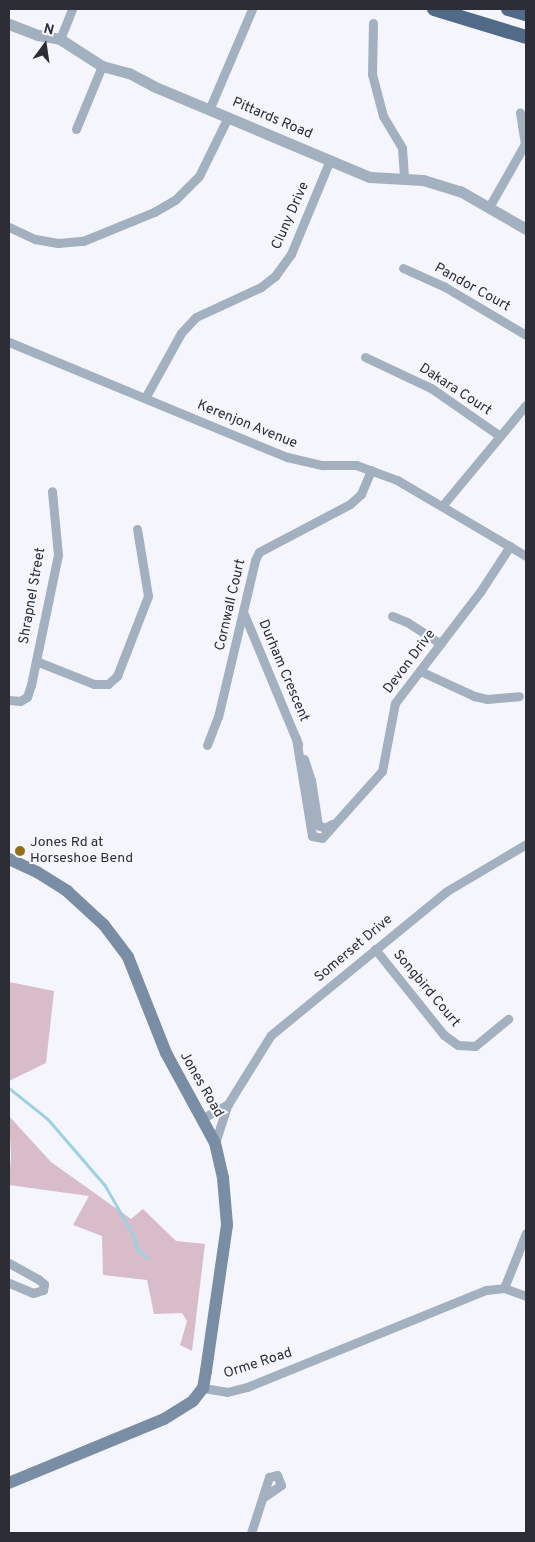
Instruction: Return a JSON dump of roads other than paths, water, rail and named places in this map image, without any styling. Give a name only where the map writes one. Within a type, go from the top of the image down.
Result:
[{"type":"highway","points":[[434,9],[526,37]]},
{"type":"highway","points":[[508,9],[526,14]]},
{"type":"main road","name":"Jones Road","points":[[9,859],[37,872],[67,891],[104,925],[138,976],[166,1053],[215,1143],[223,1178],[227,1225],[203,1388]]},
{"type":"main road","points":[[9,1483],[172,1415],[193,1401],[203,1388]]},
{"type":"street","points":[[60,39],[72,9]]},
{"type":"street","points":[[209,110],[252,9]]},
{"type":"street","points":[[374,23],[372,74],[383,116],[402,148],[404,179]]},
{"type":"street","name":"Pittards Road","points":[[9,24],[38,35],[60,39],[102,66],[129,73],[209,110],[370,177],[438,183],[489,207],[526,229]]},
{"type":"street","points":[[76,129],[102,66]]},
{"type":"street","points":[[489,207],[525,144],[520,112]]},
{"type":"street","points":[[9,227],[35,239],[58,243],[83,241],[154,212],[175,200],[199,176],[228,117]]},
{"type":"street","name":"Cluny Drive","points":[[146,398],[181,334],[196,317],[261,287],[275,276],[291,254],[330,160]]},
{"type":"street","name":"Pandor Court","points":[[403,268],[445,287],[526,335]]},
{"type":"street","name":"Kerenjon Avenue","points":[[9,342],[287,458],[323,465],[356,465],[397,480],[526,556]]},
{"type":"street","name":"Dakara Court","points":[[366,357],[431,388],[500,436]]},
{"type":"street","points":[[442,506],[526,405]]},
{"type":"street","name":"Cornwall Court","points":[[208,744],[218,717],[244,614],[252,568],[260,552],[350,504],[360,494],[371,470]]},
{"type":"street","name":"Shrapnel Street","points":[[9,700],[20,701],[27,697],[58,555],[52,491]]},
{"type":"street","points":[[36,661],[94,684],[108,684],[117,676],[148,596],[137,529]]},
{"type":"street","name":"Devon Drive","points":[[333,824],[382,771],[395,703],[441,644],[510,546]]},
{"type":"street","name":"Durham Crescent","points":[[244,614],[296,738],[312,836],[322,838],[333,824]]},
{"type":"street","points":[[392,616],[441,644]]},
{"type":"street","points":[[420,671],[474,696],[486,699],[518,696]]},
{"type":"street","name":"Somerset Drive","points":[[215,1143],[217,1130],[228,1104],[271,1035],[447,891],[526,844]]},
{"type":"street","name":"Songbird Court","points":[[375,948],[444,1036],[458,1046],[475,1046],[508,1019]]},
{"type":"street","name":"Somerset Drive","points":[[203,1118],[228,1104]]},
{"type":"street","points":[[526,1233],[504,1288],[526,1296]]},
{"type":"street","points":[[9,1263],[38,1279],[44,1284],[44,1290],[33,1293],[9,1283]]},
{"type":"street","name":"Orme Road","points":[[203,1388],[227,1392],[247,1387],[486,1290],[504,1288]]},
{"type":"street","points":[[251,1533],[264,1497]]},
{"type":"waterway","points":[[9,1088],[48,1119],[105,1185],[133,1234],[138,1249],[147,1258]]},
{"type":"place","name":"Jones Rd at Horseshoe Bend","points":[[20,851]]}]
